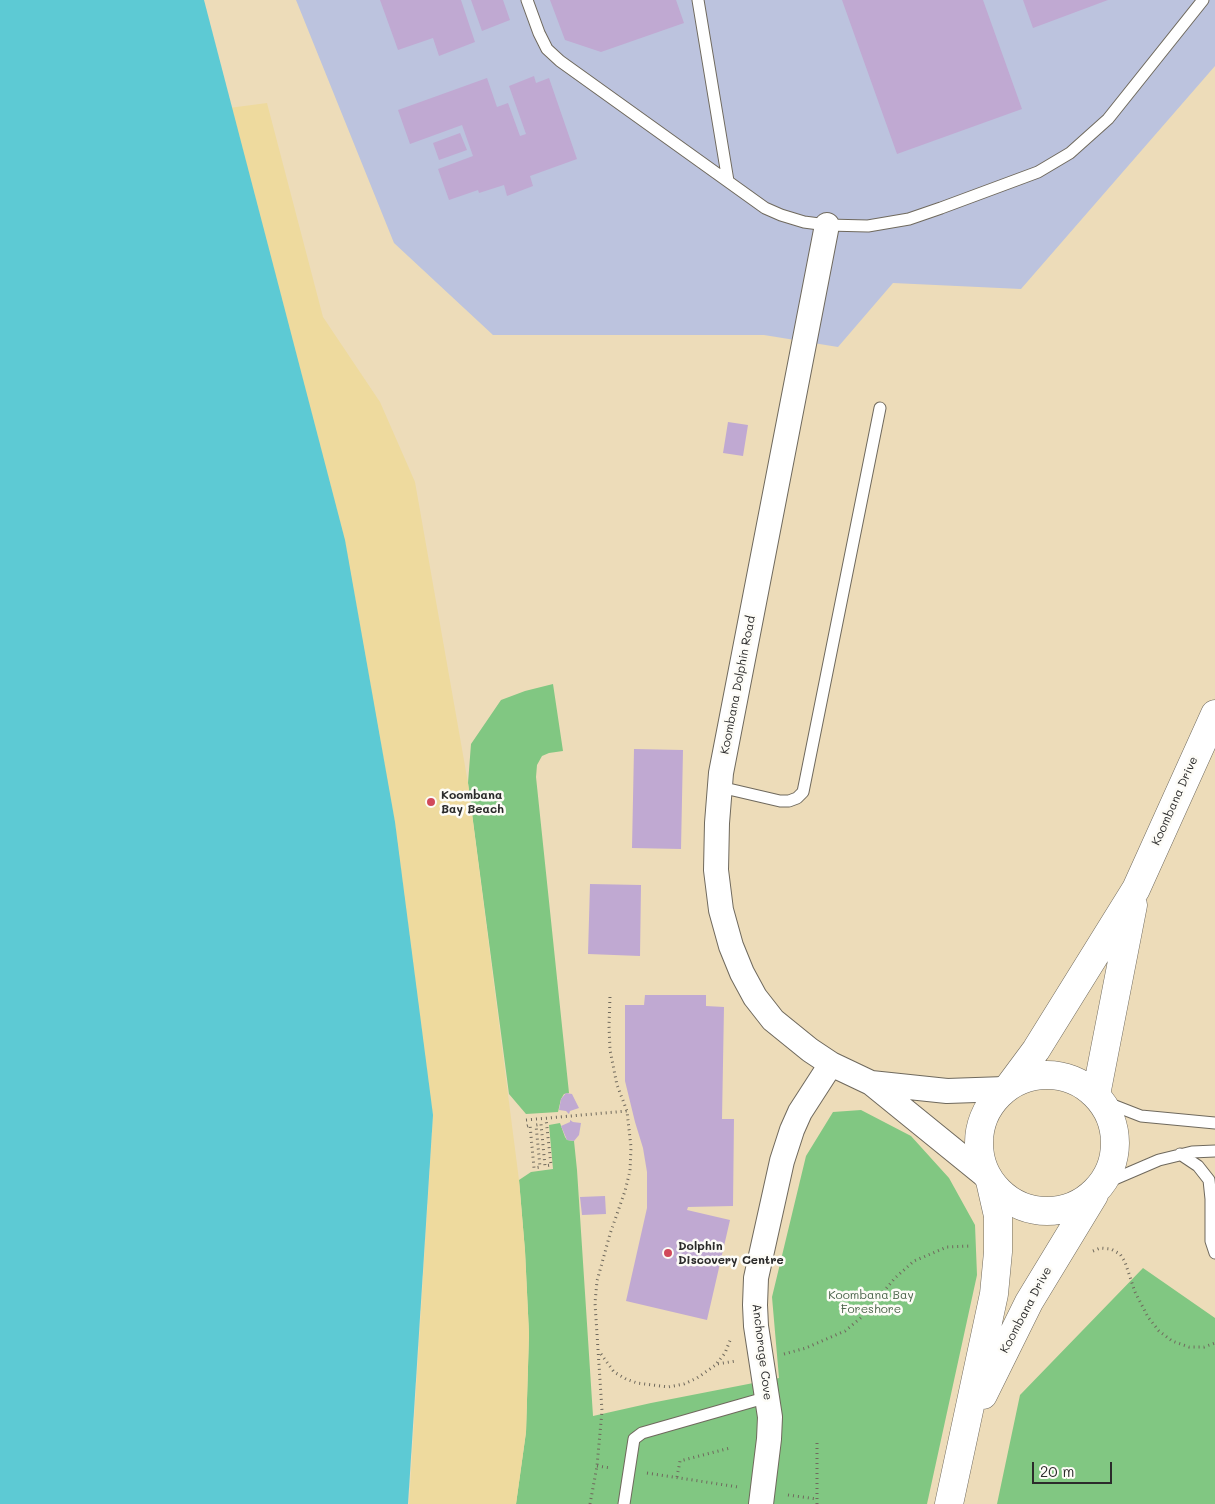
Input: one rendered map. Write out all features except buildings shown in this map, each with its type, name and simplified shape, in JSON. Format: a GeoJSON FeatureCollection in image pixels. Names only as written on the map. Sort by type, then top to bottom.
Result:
{"type":"FeatureCollection","features":[{"type":"Feature","properties":{"kind":"main road","name":"Koombana Drive"},"geometry":{"type":"LineString","coordinates":[[1008,1087],[1036,1050],[1136,889],[1215,714]]}},
{"type":"Feature","properties":{"kind":"main road","name":"Koombana Drive"},"geometry":{"type":"LineString","coordinates":[[1098,1097],[1136,889]]}},
{"type":"Feature","properties":{"kind":"main road"},"geometry":{"type":"LineString","coordinates":[[1046,1074],[1064,1077],[1081,1084],[1098,1097],[1110,1115],[1115,1132],[1115,1150],[1111,1168],[1100,1187],[1082,1203],[1062,1211],[1042,1212],[1022,1207],[1004,1197],[989,1180],[981,1160],[979,1140],[982,1121],[991,1104],[1008,1087],[1027,1078],[1046,1074]]}},
{"type":"Feature","properties":{"kind":"main road","name":"Koombana Drive"},"geometry":{"type":"LineString","coordinates":[[949,1504],[994,1294],[998,1252],[998,1216],[989,1180]]}},
{"type":"Feature","properties":{"kind":"main road","name":"Koombana Drive"},"geometry":{"type":"LineString","coordinates":[[964,1434],[1029,1302],[1100,1187]]}},
{"type":"Feature","properties":{"kind":"street","name":"Koombana Dolphin Road"},"geometry":{"type":"LineString","coordinates":[[827,225],[721,773],[716,870],[721,910],[731,946],[742,972],[756,997],[773,1020],[810,1050],[831,1064],[871,1083],[989,1180]]}},
{"type":"Feature","properties":{"kind":"street","name":"Anchorage Cove"},"geometry":{"type":"LineString","coordinates":[[762,1497],[770,1417],[754,1305],[756,1278],[780,1170],[792,1130],[800,1112],[831,1064]]}},
{"type":"Feature","properties":{"kind":"street","name":"Koombana Dolphin Road"},"geometry":{"type":"LineString","coordinates":[[871,1083],[948,1092],[1008,1087]]}},
{"type":"Feature","properties":{"kind":"lane"},"geometry":{"type":"LineString","coordinates":[[527,0],[547,49],[560,61],[765,208],[804,222],[827,225],[868,226],[909,219],[1038,172],[1070,153],[1108,119],[1203,0]]}},
{"type":"Feature","properties":{"kind":"lane"},"geometry":{"type":"LineString","coordinates":[[698,0],[728,181]]}},
{"type":"Feature","properties":{"kind":"lane"},"geometry":{"type":"LineString","coordinates":[[720,787],[780,801],[789,801],[797,798],[803,792],[880,408]]}},
{"type":"Feature","properties":{"kind":"lane"},"geometry":{"type":"LineString","coordinates":[[1098,1097],[1141,1116],[1215,1124]]}},
{"type":"Feature","properties":{"kind":"lane"},"geometry":{"type":"LineString","coordinates":[[1100,1187],[1159,1160],[1180,1154],[1215,1151]]}},
{"type":"Feature","properties":{"kind":"lane"},"geometry":{"type":"LineString","coordinates":[[1180,1154],[1198,1166],[1209,1180],[1211,1241],[1215,1253]]}},
{"type":"Feature","properties":{"kind":"lane"},"geometry":{"type":"LineString","coordinates":[[624,1504],[634,1439],[642,1433],[768,1397]]}},
{"type":"Feature","properties":{"kind":"path"},"geometry":{"type":"LineString","coordinates":[[590,1504],[597,1466],[602,1411],[595,1303],[597,1280],[625,1191],[630,1171],[632,1147],[627,1111],[617,1085],[610,1050],[608,1026],[610,996]]}},
{"type":"Feature","properties":{"kind":"path"},"geometry":{"type":"LineString","coordinates":[[526,1120],[627,1111]]}},
{"type":"Feature","properties":{"kind":"path"},"geometry":{"type":"LineString","coordinates":[[527,1126],[530,1125],[534,1168],[540,1167],[536,1125],[541,1124],[545,1166],[551,1166],[546,1119]]}},
{"type":"Feature","properties":{"kind":"path"},"geometry":{"type":"LineString","coordinates":[[599,1351],[608,1366],[626,1379],[645,1385],[668,1387],[684,1384],[697,1378],[717,1364],[780,1355],[806,1348],[845,1331],[863,1316],[904,1269],[924,1256],[946,1247],[967,1245],[978,1247]]}},
{"type":"Feature","properties":{"kind":"path"},"geometry":{"type":"LineString","coordinates":[[1086,1253],[1100,1248],[1111,1249],[1120,1254],[1125,1262],[1135,1292],[1148,1317],[1159,1331],[1172,1341],[1189,1347],[1204,1347],[1215,1343]]}},
{"type":"Feature","properties":{"kind":"path"},"geometry":{"type":"LineString","coordinates":[[817,1442],[817,1504]]}},
{"type":"Feature","properties":{"kind":"path"},"geometry":{"type":"LineString","coordinates":[[677,1478],[680,1461],[730,1448]]}},
{"type":"Feature","properties":{"kind":"path"},"geometry":{"type":"LineString","coordinates":[[597,1466],[677,1478],[762,1497],[817,1499]]}},
{"type":"Feature","properties":{"kind":"shaded area"},"geometry":{"type":"Polygon","coordinates":[[[296,0],[1215,0],[1215,66],[1021,289],[893,283],[838,347],[764,335],[493,335],[394,243],[296,0]]]}},
{"type":"Feature","properties":{"kind":"green space"},"geometry":{"type":"Polygon","coordinates":[[[553,684],[563,751],[542,756],[537,765],[536,777],[569,1093],[564,1094],[561,1099],[558,1112],[526,1114],[509,1094],[468,783],[471,744],[501,700],[525,691],[553,684]]]}},
{"type":"Feature","properties":{"kind":"green space","name":"Koombana Bay Foreshore"},"geometry":{"type":"Polygon","coordinates":[[[861,1110],[911,1136],[949,1178],[975,1225],[977,1275],[927,1504],[516,1504],[526,1432],[529,1334],[519,1180],[531,1172],[553,1169],[549,1125],[560,1123],[567,1140],[574,1141],[593,1416],[779,1378],[772,1297],[806,1156],[833,1112],[861,1110]]]}},
{"type":"Feature","properties":{"kind":"green space"},"geometry":{"type":"Polygon","coordinates":[[[1143,1268],[1215,1318],[1215,1504],[997,1504],[1020,1395],[1143,1268]]]}},
{"type":"Feature","properties":{"kind":"sand","name":"Koombana Bay Beach"},"geometry":{"type":"Polygon","coordinates":[[[267,103],[323,317],[380,402],[415,482],[468,783],[519,1180],[529,1334],[526,1432],[516,1504],[409,1504],[433,1115],[229,108],[267,103]]]}},
{"type":"Feature","properties":{"kind":"water"},"geometry":{"type":"Polygon","coordinates":[[[0,0],[204,0],[345,540],[395,822],[433,1115],[408,1504],[0,1504],[0,0]]]}},
{"type":"Feature","properties":{"kind":"place","name":"Koombana Bay Beach"},"geometry":{"type":"Point","coordinates":[431,802]}},
{"type":"Feature","properties":{"kind":"place","name":"Dolphin Discovery Centre"},"geometry":{"type":"Point","coordinates":[668,1253]}}]}
